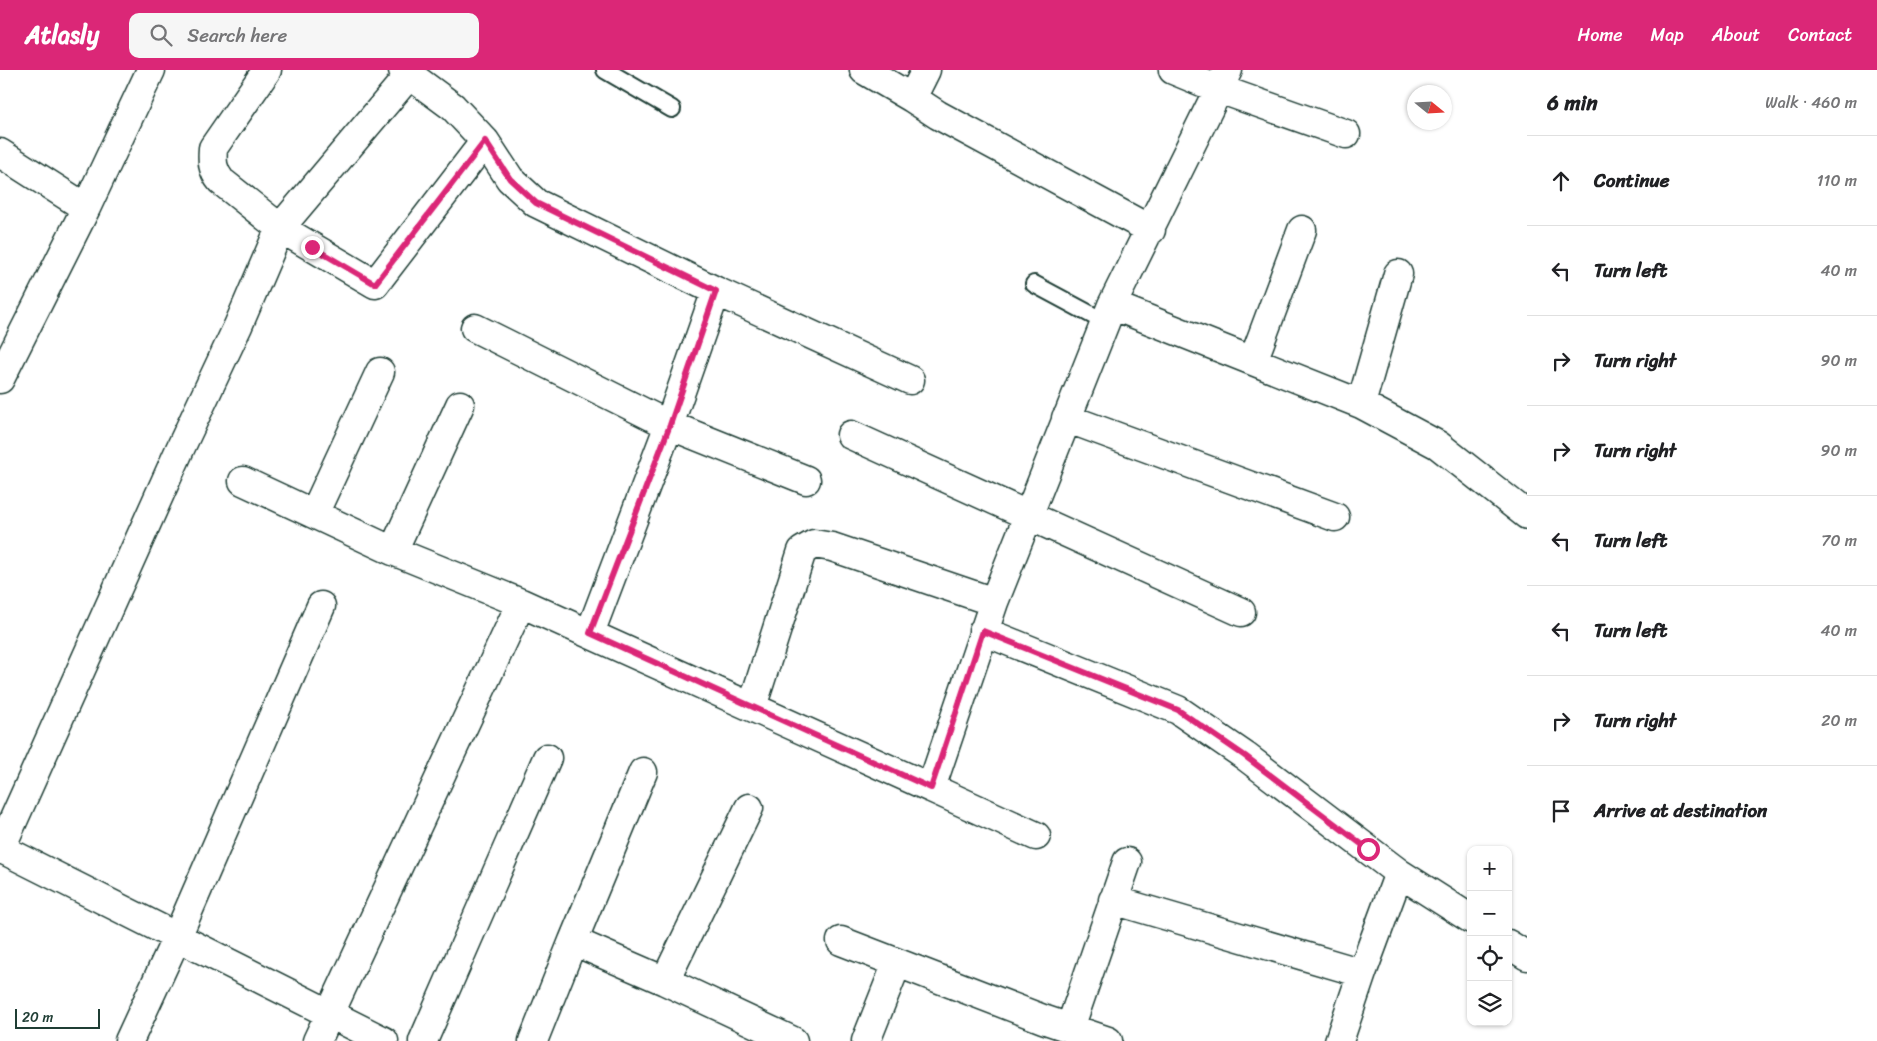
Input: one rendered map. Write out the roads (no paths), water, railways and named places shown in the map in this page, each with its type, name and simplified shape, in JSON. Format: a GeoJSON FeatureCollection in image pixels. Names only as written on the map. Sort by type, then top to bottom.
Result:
{"type":"FeatureCollection","features":[{"type":"Feature","properties":{"kind":"street"},"geometry":{"type":"LineString","coordinates":[[0,379],[86,208],[151,70]]}},
{"type":"Feature","properties":{"kind":"street"},"geometry":{"type":"LineString","coordinates":[[267,70],[213,148],[212,161],[215,173],[221,181],[280,228],[375,284],[485,141]]}},
{"type":"Feature","properties":{"kind":"street"},"geometry":{"type":"LineString","coordinates":[[864,70],[912,98],[938,116],[1150,230]]}},
{"type":"Feature","properties":{"kind":"street"},"geometry":{"type":"LineString","coordinates":[[912,98],[926,70]]}},
{"type":"Feature","properties":{"kind":"street"},"geometry":{"type":"LineString","coordinates":[[1173,70],[1223,80],[1346,134]]}},
{"type":"Feature","properties":{"kind":"street"},"geometry":{"type":"LineString","coordinates":[[384,1041],[0,849],[180,449],[238,326],[280,228],[407,72],[453,106],[485,141],[510,179],[536,203],[716,291],[910,380]]}},
{"type":"Feature","properties":{"kind":"street"},"geometry":{"type":"LineString","coordinates":[[931,788],[983,631],[1109,313],[1223,80]]}},
{"type":"Feature","properties":{"kind":"street"},"geometry":{"type":"LineString","coordinates":[[0,153],[86,208]]}},
{"type":"Feature","properties":{"kind":"street"},"geometry":{"type":"LineString","coordinates":[[1253,361],[1302,230]]}},
{"type":"Feature","properties":{"kind":"street"},"geometry":{"type":"LineString","coordinates":[[1361,404],[1398,274]]}},
{"type":"Feature","properties":{"kind":"street"},"geometry":{"type":"LineString","coordinates":[[590,633],[670,425],[716,291]]}},
{"type":"Feature","properties":{"kind":"street"},"geometry":{"type":"LineString","coordinates":[[1109,313],[1253,361],[1361,404],[1438,444],[1527,515]]}},
{"type":"Feature","properties":{"kind":"street"},"geometry":{"type":"LineString","coordinates":[[475,328],[670,425],[806,480]]}},
{"type":"Feature","properties":{"kind":"street"},"geometry":{"type":"LineString","coordinates":[[314,514],[380,372]]}},
{"type":"Feature","properties":{"kind":"street"},"geometry":{"type":"LineString","coordinates":[[394,551],[460,405]]}},
{"type":"Feature","properties":{"kind":"street"},"geometry":{"type":"LineString","coordinates":[[1066,418],[1335,517]]}},
{"type":"Feature","properties":{"kind":"street"},"geometry":{"type":"LineString","coordinates":[[852,435],[1241,612]]}},
{"type":"Feature","properties":{"kind":"street"},"geometry":{"type":"LineString","coordinates":[[243,481],[394,551],[590,633],[1036,836]]}},
{"type":"Feature","properties":{"kind":"street"},"geometry":{"type":"LineString","coordinates":[[752,707],[802,551],[814,544],[832,547],[994,602]]}},
{"type":"Feature","properties":{"kind":"street"},"geometry":{"type":"LineString","coordinates":[[317,1041],[521,603]]}},
{"type":"Feature","properties":{"kind":"street"},"geometry":{"type":"LineString","coordinates":[[129,1041],[177,937],[321,606]]}},
{"type":"Feature","properties":{"kind":"street"},"geometry":{"type":"LineString","coordinates":[[983,631],[1178,710],[1245,756],[1399,872],[1467,916]]}},
{"type":"Feature","properties":{"kind":"street"},"geometry":{"type":"LineString","coordinates":[[423,1041],[547,758]]}},
{"type":"Feature","properties":{"kind":"street"},"geometry":{"type":"LineString","coordinates":[[533,1041],[643,772]]}},
{"type":"Feature","properties":{"kind":"street"},"geometry":{"type":"LineString","coordinates":[[665,981],[749,808]]}},
{"type":"Feature","properties":{"kind":"street"},"geometry":{"type":"LineString","coordinates":[[1070,1028],[1126,862]]}},
{"type":"Feature","properties":{"kind":"street"},"geometry":{"type":"LineString","coordinates":[[1339,1041],[1399,872]]}},
{"type":"Feature","properties":{"kind":"street"},"geometry":{"type":"LineString","coordinates":[[1114,900],[1362,973]]}},
{"type":"Feature","properties":{"kind":"street"},"geometry":{"type":"LineString","coordinates":[[573,941],[665,981],[793,1041]]}},
{"type":"Feature","properties":{"kind":"street"},"geometry":{"type":"LineString","coordinates":[[841,941],[1043,1020],[1108,1041]]}},
{"type":"Feature","properties":{"kind":"street"},"geometry":{"type":"LineString","coordinates":[[1512,947],[1527,956]]}},
{"type":"Feature","properties":{"kind":"street"},"geometry":{"type":"LineString","coordinates":[[866,1041],[896,963]]}},
{"type":"Feature","properties":{"kind":"lane"},"geometry":{"type":"LineString","coordinates":[[605,70],[672,109]]}},
{"type":"Feature","properties":{"kind":"lane"},"geometry":{"type":"LineString","coordinates":[[1034,284],[1109,313]]}}]}
